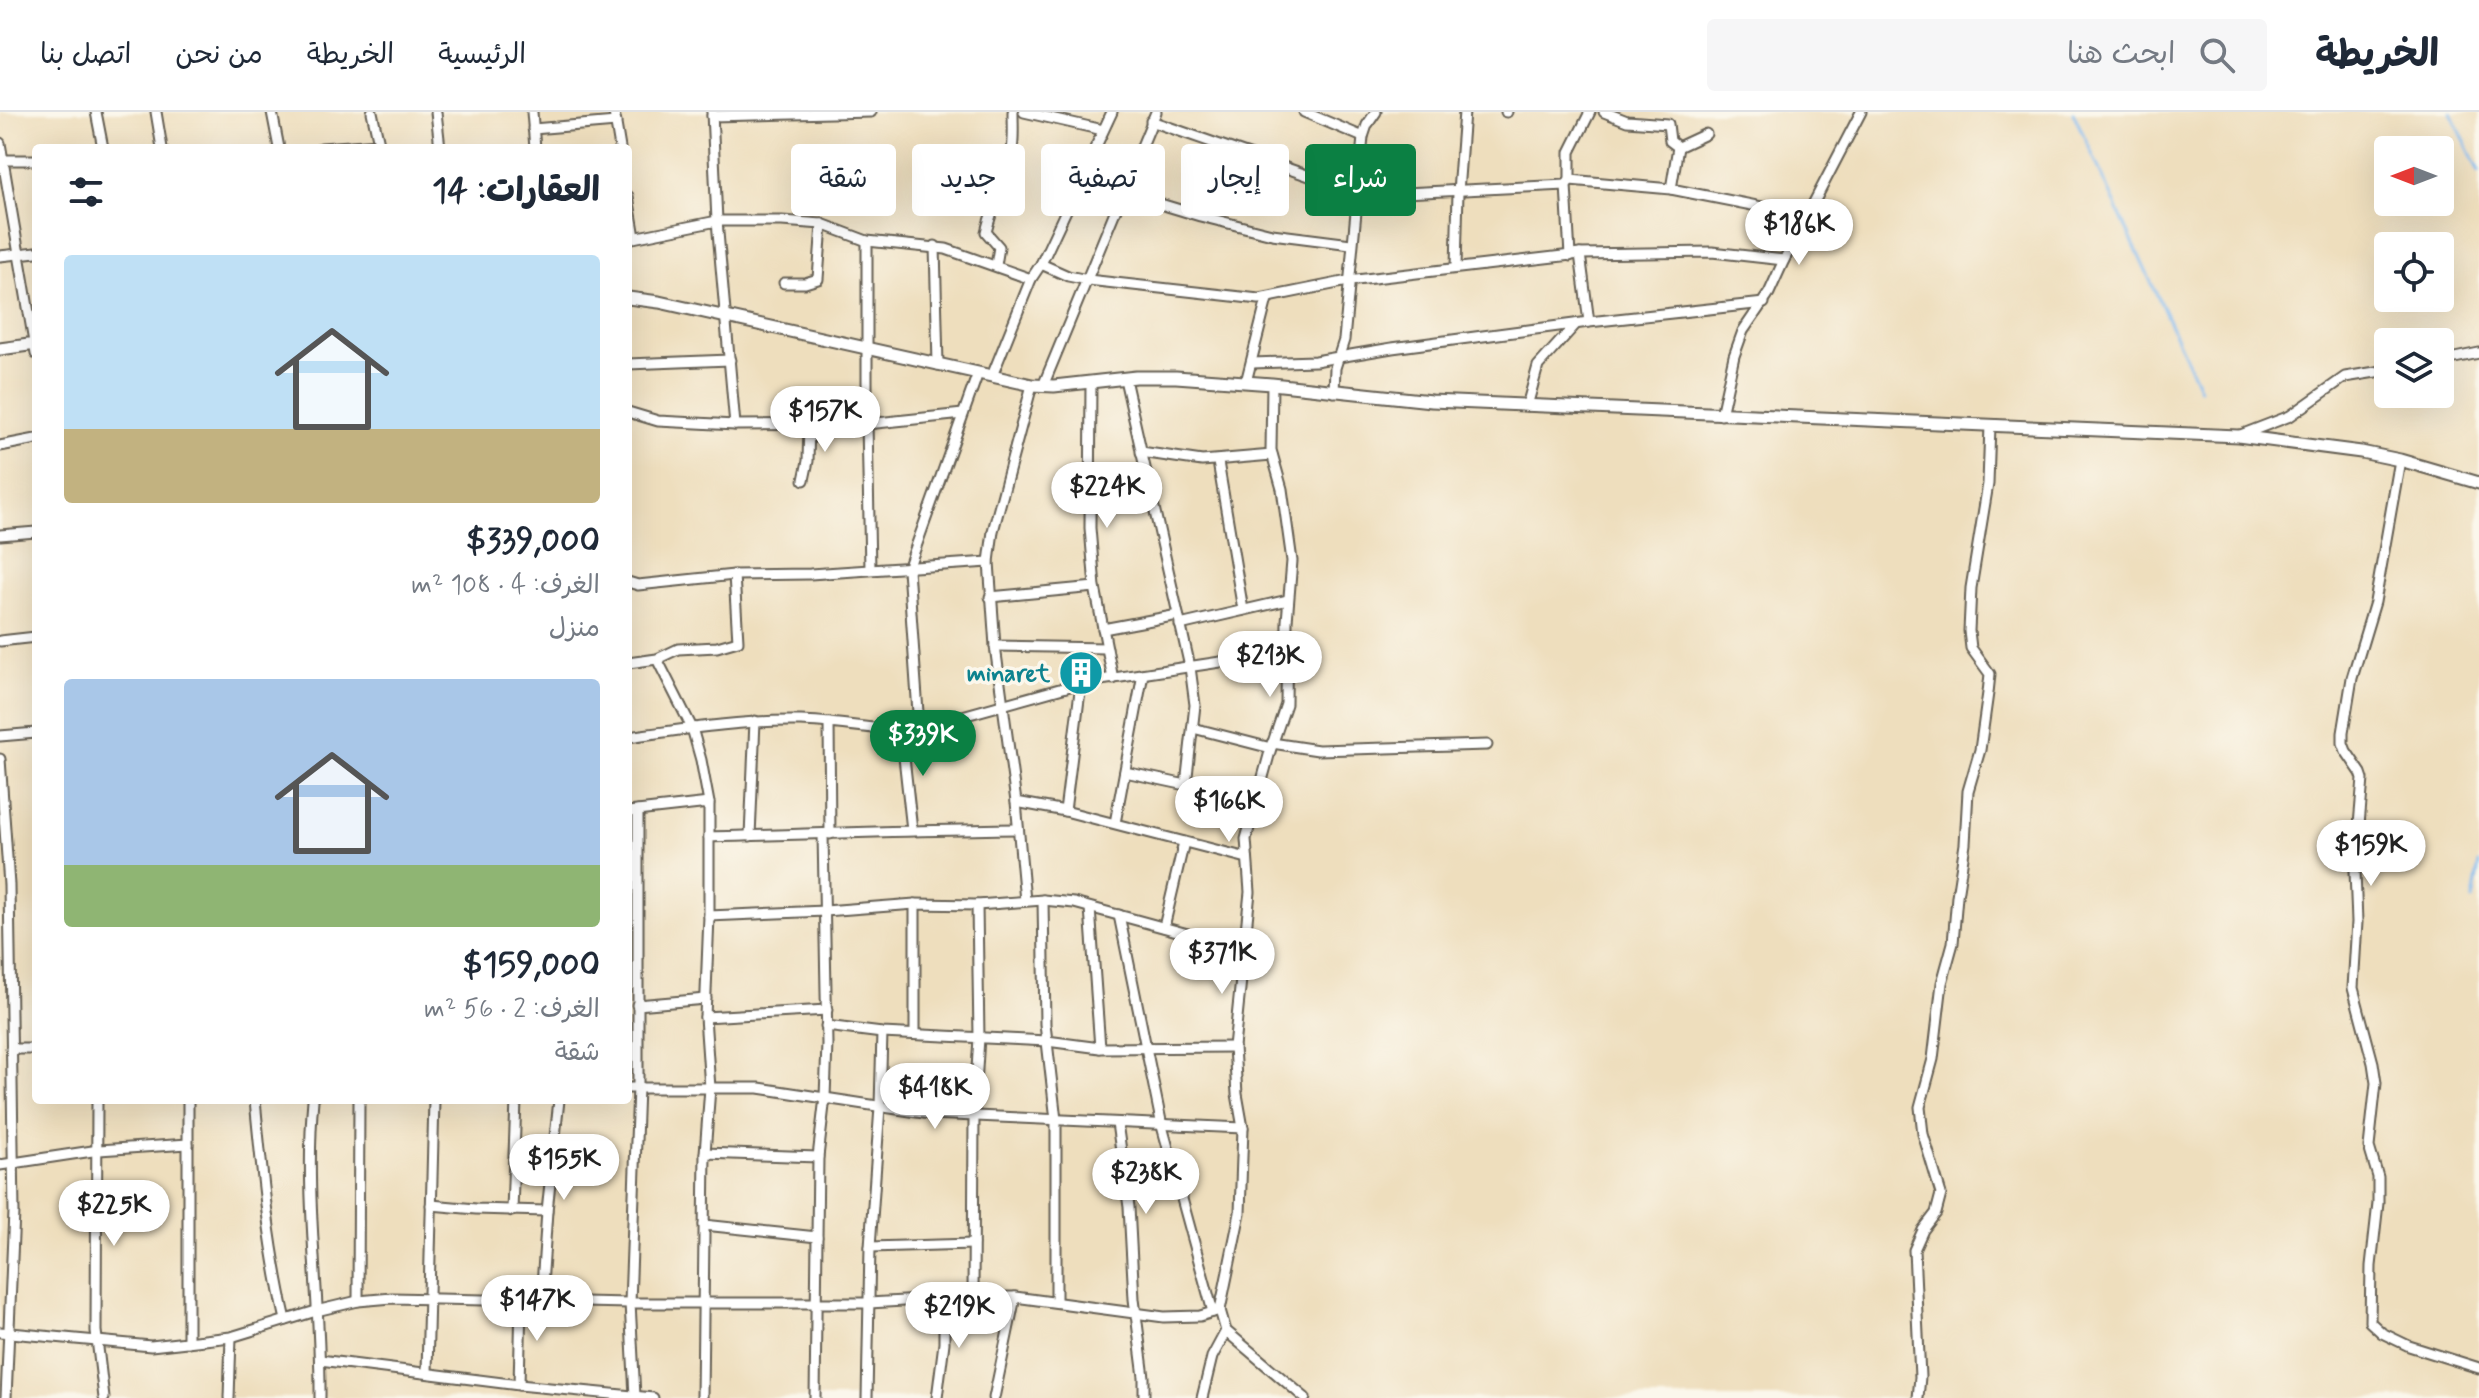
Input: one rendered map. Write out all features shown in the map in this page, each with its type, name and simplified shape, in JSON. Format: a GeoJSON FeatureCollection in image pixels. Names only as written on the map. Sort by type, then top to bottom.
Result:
{"type":"FeatureCollection","features":[{"type":"Feature","properties":{"kind":"street"},"geometry":{"type":"LineString","coordinates":[[96,112],[102,144]]}},
{"type":"Feature","properties":{"kind":"street"},"geometry":{"type":"LineString","coordinates":[[156,112],[161,144]]}},
{"type":"Feature","properties":{"kind":"street"},"geometry":{"type":"LineString","coordinates":[[272,112],[278,144]]}},
{"type":"Feature","properties":{"kind":"street"},"geometry":{"type":"LineString","coordinates":[[372,112],[379,144]]}},
{"type":"Feature","properties":{"kind":"street"},"geometry":{"type":"LineString","coordinates":[[436,112],[440,144]]}},
{"type":"Feature","properties":{"kind":"street"},"geometry":{"type":"LineString","coordinates":[[532,112],[535,144]]}},
{"type":"Feature","properties":{"kind":"street"},"geometry":{"type":"LineString","coordinates":[[735,425],[717,221],[712,114],[871,112]]}},
{"type":"Feature","properties":{"kind":"street"},"geometry":{"type":"LineString","coordinates":[[996,265],[999,247],[986,232],[1011,151],[1013,112]]}},
{"type":"Feature","properties":{"kind":"street"},"geometry":{"type":"LineString","coordinates":[[1024,112],[1103,130]]}},
{"type":"Feature","properties":{"kind":"street"},"geometry":{"type":"LineString","coordinates":[[992,376],[1031,279],[1041,264],[1112,112]]}},
{"type":"Feature","properties":{"kind":"street"},"geometry":{"type":"LineString","coordinates":[[1304,112],[1323,115],[1363,137]]}},
{"type":"Feature","properties":{"kind":"street"},"geometry":{"type":"LineString","coordinates":[[1362,144],[1367,125],[1376,112]]}},
{"type":"Feature","properties":{"kind":"street"},"geometry":{"type":"LineString","coordinates":[[1453,112],[1464,114],[1456,267]]}},
{"type":"Feature","properties":{"kind":"street"},"geometry":{"type":"LineString","coordinates":[[1589,322],[1575,255],[1568,183],[1570,152],[1590,112]]}},
{"type":"Feature","properties":{"kind":"street"},"geometry":{"type":"LineString","coordinates":[[1604,112],[1627,121],[1668,124],[1670,141],[1678,147]]}},
{"type":"Feature","properties":{"kind":"street"},"geometry":{"type":"LineString","coordinates":[[1721,415],[1743,331],[1764,303],[1861,112]]}},
{"type":"Feature","properties":{"kind":"street"},"geometry":{"type":"LineString","coordinates":[[533,129],[615,117],[619,144]]}},
{"type":"Feature","properties":{"kind":"street"},"geometry":{"type":"LineString","coordinates":[[1143,144],[1154,117],[1305,174]]}},
{"type":"Feature","properties":{"kind":"street"},"geometry":{"type":"LineString","coordinates":[[1678,147],[1706,134]]}},
{"type":"Feature","properties":{"kind":"street"},"geometry":{"type":"LineString","coordinates":[[0,143],[32,331]]}},
{"type":"Feature","properties":{"kind":"street"},"geometry":{"type":"LineString","coordinates":[[1671,189],[1678,147]]}},
{"type":"Feature","properties":{"kind":"street"},"geometry":{"type":"LineString","coordinates":[[2,160],[32,160]]}},
{"type":"Feature","properties":{"kind":"street"},"geometry":{"type":"LineString","coordinates":[[1416,194],[1568,183],[1671,189],[1807,216]]}},
{"type":"Feature","properties":{"kind":"street"},"geometry":{"type":"LineString","coordinates":[[1165,205],[1272,234],[1351,244]]}},
{"type":"Feature","properties":{"kind":"street"},"geometry":{"type":"LineString","coordinates":[[1025,901],[990,597],[989,562],[993,531],[1038,386],[1114,216]]}},
{"type":"Feature","properties":{"kind":"street"},"geometry":{"type":"LineString","coordinates":[[1334,392],[1334,377],[1344,340],[1354,216]]}},
{"type":"Feature","properties":{"kind":"street"},"geometry":{"type":"LineString","coordinates":[[632,238],[717,221],[822,224],[867,241],[935,246],[1031,279]]}},
{"type":"Feature","properties":{"kind":"street"},"geometry":{"type":"LineString","coordinates":[[784,283],[805,283],[818,279],[822,224]]}},
{"type":"Feature","properties":{"kind":"street"},"geometry":{"type":"LineString","coordinates":[[867,241],[870,569]]}},
{"type":"Feature","properties":{"kind":"street"},"geometry":{"type":"LineString","coordinates":[[935,246],[938,365]]}},
{"type":"Feature","properties":{"kind":"street"},"geometry":{"type":"LineString","coordinates":[[0,256],[32,252]]}},
{"type":"Feature","properties":{"kind":"street"},"geometry":{"type":"LineString","coordinates":[[1041,264],[1068,276],[1088,280],[1267,299],[1348,281],[1575,255],[1712,252],[1784,260]]}},
{"type":"Feature","properties":{"kind":"street"},"geometry":{"type":"LineString","coordinates":[[632,299],[1038,386],[1176,377],[1431,401],[2238,436],[2331,447],[2400,460],[2479,483]]}},
{"type":"Feature","properties":{"kind":"street"},"geometry":{"type":"LineString","coordinates":[[1246,382],[1267,299]]}},
{"type":"Feature","properties":{"kind":"street"},"geometry":{"type":"LineString","coordinates":[[1252,363],[1315,361],[1589,322],[1764,303]]}},
{"type":"Feature","properties":{"kind":"street"},"geometry":{"type":"LineString","coordinates":[[1527,406],[1538,366],[1576,324]]}},
{"type":"Feature","properties":{"kind":"street"},"geometry":{"type":"LineString","coordinates":[[0,349],[32,348]]}},
{"type":"Feature","properties":{"kind":"street"},"geometry":{"type":"LineString","coordinates":[[2454,358],[2479,353]]}},
{"type":"Feature","properties":{"kind":"street"},"geometry":{"type":"LineString","coordinates":[[632,364],[730,360]]}},
{"type":"Feature","properties":{"kind":"street"},"geometry":{"type":"LineString","coordinates":[[2238,436],[2290,416],[2345,377],[2374,372]]}},
{"type":"Feature","properties":{"kind":"street"},"geometry":{"type":"LineString","coordinates":[[919,727],[908,569],[978,373]]}},
{"type":"Feature","properties":{"kind":"street"},"geometry":{"type":"LineString","coordinates":[[1125,379],[1190,667],[1195,705],[1186,785]]}},
{"type":"Feature","properties":{"kind":"street"},"geometry":{"type":"LineString","coordinates":[[1091,382],[1089,503],[1095,587],[1113,679]]}},
{"type":"Feature","properties":{"kind":"street"},"geometry":{"type":"LineString","coordinates":[[1216,1311],[1239,1223],[1243,1128],[1234,1047],[1251,880],[1246,839],[1286,704],[1292,561],[1280,481],[1272,455],[1272,384]]}},
{"type":"Feature","properties":{"kind":"street"},"geometry":{"type":"LineString","coordinates":[[632,413],[658,421],[735,425],[867,424],[963,414]]}},
{"type":"Feature","properties":{"kind":"street"},"geometry":{"type":"LineString","coordinates":[[804,480],[809,424]]}},
{"type":"Feature","properties":{"kind":"street"},"geometry":{"type":"LineString","coordinates":[[1918,1398],[1920,1377],[1914,1250],[1923,1230],[1936,1213],[1941,1194],[1923,1134],[1920,1107],[1933,1059],[1942,983],[1953,943],[1968,791],[1980,750],[1990,674],[1971,648],[1969,631],[1973,572],[1988,484],[1990,425]]}},
{"type":"Feature","properties":{"kind":"street"},"geometry":{"type":"LineString","coordinates":[[0,446],[32,440]]}},
{"type":"Feature","properties":{"kind":"street"},"geometry":{"type":"LineString","coordinates":[[1141,452],[1191,461],[1218,462],[1272,455]]}},
{"type":"Feature","properties":{"kind":"street"},"geometry":{"type":"LineString","coordinates":[[2400,460],[2375,602],[2352,678],[2343,733],[2346,751],[2363,779],[2355,871],[2357,922],[2352,977],[2376,1083],[2369,1147],[2378,1177],[2370,1322],[2382,1333],[2409,1346],[2479,1368]]}},
{"type":"Feature","properties":{"kind":"street"},"geometry":{"type":"LineString","coordinates":[[1218,462],[1243,610]]}},
{"type":"Feature","properties":{"kind":"street"},"geometry":{"type":"LineString","coordinates":[[0,535],[32,532]]}},
{"type":"Feature","properties":{"kind":"street"},"geometry":{"type":"LineString","coordinates":[[632,583],[989,562]]}},
{"type":"Feature","properties":{"kind":"street"},"geometry":{"type":"LineString","coordinates":[[632,662],[657,659],[678,649],[717,647],[738,641],[734,575]]}},
{"type":"Feature","properties":{"kind":"street"},"geometry":{"type":"LineString","coordinates":[[990,597],[1095,587]]}},
{"type":"Feature","properties":{"kind":"street"},"geometry":{"type":"LineString","coordinates":[[1103,629],[1243,610],[1288,600]]}},
{"type":"Feature","properties":{"kind":"street"},"geometry":{"type":"LineString","coordinates":[[0,641],[32,637]]}},
{"type":"Feature","properties":{"kind":"street"},"geometry":{"type":"LineString","coordinates":[[995,646],[1107,648]]}},
{"type":"Feature","properties":{"kind":"street"},"geometry":{"type":"LineString","coordinates":[[632,736],[755,721],[829,723],[885,731],[901,730],[1081,683],[1287,652]]}},
{"type":"Feature","properties":{"kind":"street"},"geometry":{"type":"LineString","coordinates":[[657,659],[692,728],[709,803],[705,1017],[710,1088],[705,1153],[702,1398]]}},
{"type":"Feature","properties":{"kind":"street"},"geometry":{"type":"LineString","coordinates":[[1115,823],[1143,674]]}},
{"type":"Feature","properties":{"kind":"street"},"geometry":{"type":"LineString","coordinates":[[1065,811],[1081,683]]}},
{"type":"Feature","properties":{"kind":"street"},"geometry":{"type":"LineString","coordinates":[[750,836],[755,721]]}},
{"type":"Feature","properties":{"kind":"street"},"geometry":{"type":"LineString","coordinates":[[815,1398],[818,1157],[825,1097],[827,1010],[825,911],[829,723]]}},
{"type":"Feature","properties":{"kind":"street"},"geometry":{"type":"LineString","coordinates":[[1193,728],[1272,746],[1318,750],[1487,745]]}},
{"type":"Feature","properties":{"kind":"street"},"geometry":{"type":"LineString","coordinates":[[901,730],[912,830]]}},
{"type":"Feature","properties":{"kind":"street"},"geometry":{"type":"LineString","coordinates":[[0,736],[32,733]]}},
{"type":"Feature","properties":{"kind":"street"},"geometry":{"type":"LineString","coordinates":[[0,759],[5,1018],[11,1049],[14,1249],[4,1332],[6,1398]]}},
{"type":"Feature","properties":{"kind":"street"},"geometry":{"type":"LineString","coordinates":[[1125,772],[1255,804]]}},
{"type":"Feature","properties":{"kind":"street"},"geometry":{"type":"LineString","coordinates":[[1016,802],[1115,823],[1247,858]]}},
{"type":"Feature","properties":{"kind":"street"},"geometry":{"type":"LineString","coordinates":[[635,1396],[630,1303],[637,1005],[633,980],[633,811],[709,803]]}},
{"type":"Feature","properties":{"kind":"street"},"geometry":{"type":"LineString","coordinates":[[709,837],[1018,829]]}},
{"type":"Feature","properties":{"kind":"street"},"geometry":{"type":"LineString","coordinates":[[1164,927],[1184,842]]}},
{"type":"Feature","properties":{"kind":"street"},"geometry":{"type":"LineString","coordinates":[[709,916],[1043,900],[1074,903],[1243,949]]}},
{"type":"Feature","properties":{"kind":"street"},"geometry":{"type":"LineString","coordinates":[[1043,900],[1047,1041],[1056,1120],[1056,1301]]}},
{"type":"Feature","properties":{"kind":"street"},"geometry":{"type":"LineString","coordinates":[[915,904],[915,1033]]}},
{"type":"Feature","properties":{"kind":"street"},"geometry":{"type":"LineString","coordinates":[[973,1297],[974,1115],[979,1038],[977,905]]}},
{"type":"Feature","properties":{"kind":"street"},"geometry":{"type":"LineString","coordinates":[[1090,908],[1100,1048]]}},
{"type":"Feature","properties":{"kind":"street"},"geometry":{"type":"LineString","coordinates":[[1119,915],[1162,1126],[1216,1311],[1226,1331],[1305,1398]]}},
{"type":"Feature","properties":{"kind":"street"},"geometry":{"type":"LineString","coordinates":[[637,1005],[706,999]]}},
{"type":"Feature","properties":{"kind":"street"},"geometry":{"type":"LineString","coordinates":[[705,1017],[827,1010]]}},
{"type":"Feature","properties":{"kind":"street"},"geometry":{"type":"LineString","coordinates":[[826,1026],[882,1033],[1047,1041],[1100,1048],[1234,1047]]}},
{"type":"Feature","properties":{"kind":"street"},"geometry":{"type":"LineString","coordinates":[[867,1398],[870,1247],[882,1033]]}},
{"type":"Feature","properties":{"kind":"street"},"geometry":{"type":"LineString","coordinates":[[11,1049],[32,1049]]}},
{"type":"Feature","properties":{"kind":"street"},"geometry":{"type":"LineString","coordinates":[[633,1088],[759,1088],[930,1114],[1243,1128]]}},
{"type":"Feature","properties":{"kind":"street"},"geometry":{"type":"LineString","coordinates":[[97,1104],[97,1339],[104,1398]]}},
{"type":"Feature","properties":{"kind":"street"},"geometry":{"type":"LineString","coordinates":[[188,1104],[188,1342]]}},
{"type":"Feature","properties":{"kind":"street"},"geometry":{"type":"LineString","coordinates":[[255,1104],[265,1209],[286,1320]]}},
{"type":"Feature","properties":{"kind":"street"},"geometry":{"type":"LineString","coordinates":[[313,1104],[310,1153],[320,1398]]}},
{"type":"Feature","properties":{"kind":"street"},"geometry":{"type":"LineString","coordinates":[[358,1301],[359,1104]]}},
{"type":"Feature","properties":{"kind":"street"},"geometry":{"type":"LineString","coordinates":[[427,1372],[434,1104]]}},
{"type":"Feature","properties":{"kind":"street"},"geometry":{"type":"LineString","coordinates":[[512,1211],[516,1104]]}},
{"type":"Feature","properties":{"kind":"street"},"geometry":{"type":"LineString","coordinates":[[541,1301],[559,1104]]}},
{"type":"Feature","properties":{"kind":"street"},"geometry":{"type":"LineString","coordinates":[[1117,1123],[1131,1225],[1135,1314],[1144,1398]]}},
{"type":"Feature","properties":{"kind":"street"},"geometry":{"type":"LineString","coordinates":[[0,1165],[99,1150],[188,1144]]}},
{"type":"Feature","properties":{"kind":"street"},"geometry":{"type":"LineString","coordinates":[[705,1153],[818,1157]]}},
{"type":"Feature","properties":{"kind":"street"},"geometry":{"type":"LineString","coordinates":[[431,1205],[547,1211]]}},
{"type":"Feature","properties":{"kind":"street"},"geometry":{"type":"LineString","coordinates":[[704,1225],[817,1237]]}},
{"type":"Feature","properties":{"kind":"street"},"geometry":{"type":"LineString","coordinates":[[870,1247],[973,1244]]}},
{"type":"Feature","properties":{"kind":"street"},"geometry":{"type":"LineString","coordinates":[[4,1332],[151,1346],[231,1337],[316,1311],[358,1301],[392,1298],[630,1303],[869,1303],[1015,1297],[1135,1314],[1186,1317],[1216,1311]]}},
{"type":"Feature","properties":{"kind":"street"},"geometry":{"type":"LineString","coordinates":[[994,1398],[1015,1297]]}},
{"type":"Feature","properties":{"kind":"street"},"geometry":{"type":"LineString","coordinates":[[937,1398],[944,1343],[944,1300]]}},
{"type":"Feature","properties":{"kind":"street"},"geometry":{"type":"LineString","coordinates":[[519,1385],[521,1301]]}},
{"type":"Feature","properties":{"kind":"street"},"geometry":{"type":"LineString","coordinates":[[1202,1398],[1212,1357],[1226,1331]]}},
{"type":"Feature","properties":{"kind":"street"},"geometry":{"type":"LineString","coordinates":[[229,1398],[231,1337]]}},
{"type":"Feature","properties":{"kind":"street"},"geometry":{"type":"LineString","coordinates":[[320,1360],[653,1398]]}},
{"type":"Feature","properties":{"kind":"waterway"},"geometry":{"type":"LineString","coordinates":[[2073,112],[2200,389]]}},
{"type":"Feature","properties":{"kind":"waterway"},"geometry":{"type":"LineString","coordinates":[[2451,112],[2479,172]]}},
{"type":"Feature","properties":{"kind":"waterway"},"geometry":{"type":"LineString","coordinates":[[2473,900],[2479,863]]}},
{"type":"Feature","properties":{"kind":"place","name":"minaret"},"geometry":{"type":"Point","coordinates":[1081,673]}}]}
